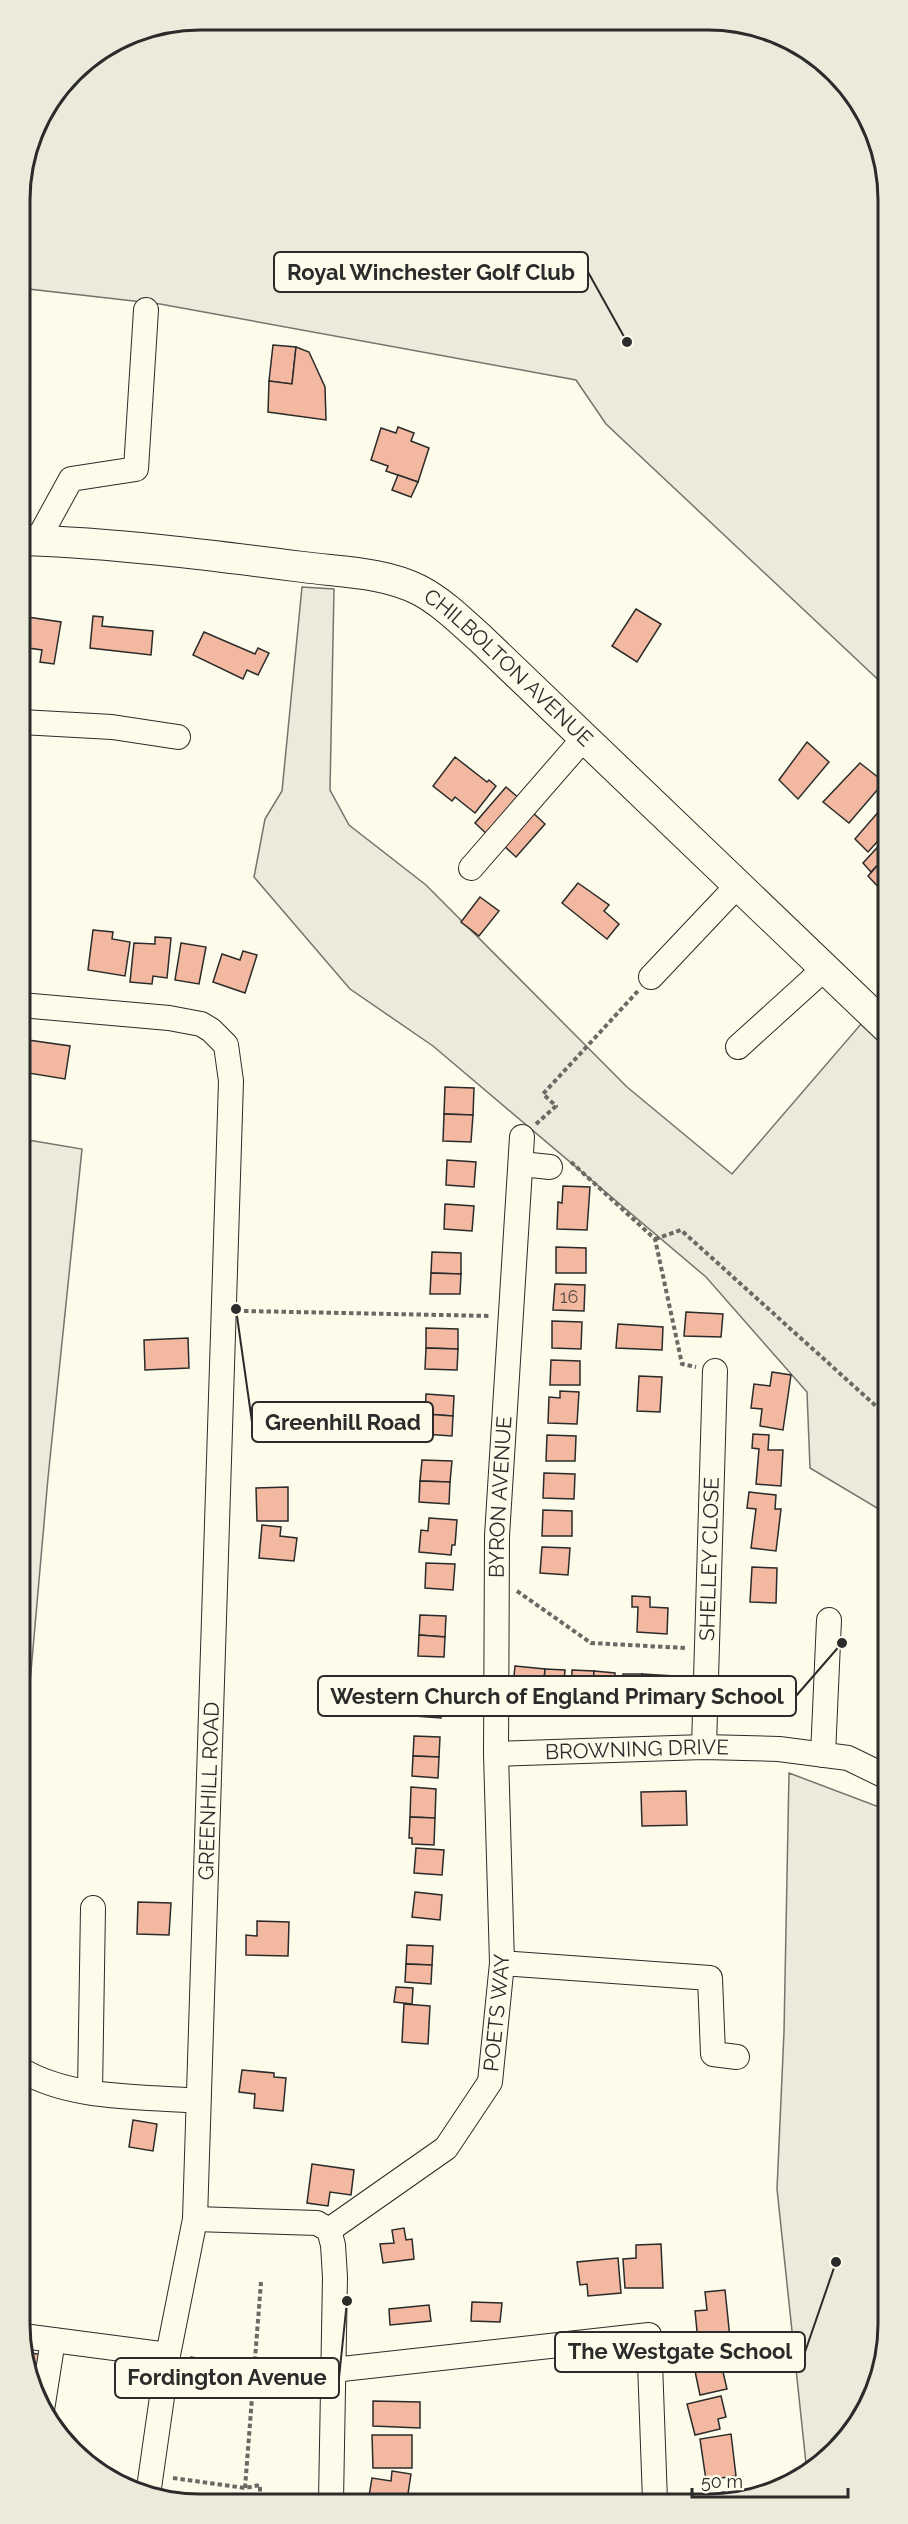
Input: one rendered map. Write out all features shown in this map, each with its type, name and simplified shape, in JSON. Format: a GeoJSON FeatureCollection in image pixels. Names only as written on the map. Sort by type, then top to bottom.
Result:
{"type":"FeatureCollection","features":[{"type":"Feature","properties":{"kind":"main road","name":"CHILBOLTON AVENUE"},"geometry":{"type":"LineString","coordinates":[[30,540],[209,555],[394,581],[418,590],[454,615],[585,737],[878,1020]]}},
{"type":"Feature","properties":{"kind":"street"},"geometry":{"type":"LineString","coordinates":[[30,537],[71,478],[136,469],[146,310]]}},
{"type":"Feature","properties":{"kind":"street"},"geometry":{"type":"LineString","coordinates":[[30,722],[112,726],[178,737]]}},
{"type":"Feature","properties":{"kind":"street"},"geometry":{"type":"LineString","coordinates":[[471,868],[585,737]]}},
{"type":"Feature","properties":{"kind":"street"},"geometry":{"type":"LineString","coordinates":[[651,977],[738,885]]}},
{"type":"Feature","properties":{"kind":"street"},"geometry":{"type":"LineString","coordinates":[[738,1047],[824,969]]}},
{"type":"Feature","properties":{"kind":"street","name":"GREENHILL ROAD"},"geometry":{"type":"LineString","coordinates":[[30,1006],[187,1020],[211,1030],[226,1046],[231,1081],[195,2219],[168,2355],[149,2485]]}},
{"type":"Feature","properties":{"kind":"street","name":"BYRON AVENUE"},"geometry":{"type":"LineString","coordinates":[[498,1829],[497,1576],[522,1137]]}},
{"type":"Feature","properties":{"kind":"street"},"geometry":{"type":"LineString","coordinates":[[521,1164],[550,1167]]}},
{"type":"Feature","properties":{"kind":"street","name":"SHELLEY CLOSE"},"geometry":{"type":"LineString","coordinates":[[704,1748],[715,1371]]}},
{"type":"Feature","properties":{"kind":"street"},"geometry":{"type":"LineString","coordinates":[[823,1755],[829,1620]]}},
{"type":"Feature","properties":{"kind":"street","name":"BROWNING DRIVE"},"geometry":{"type":"LineString","coordinates":[[496,1754],[704,1748],[779,1749],[848,1758],[878,1773]]}},
{"type":"Feature","properties":{"kind":"street","name":"POETS WAY"},"geometry":{"type":"LineString","coordinates":[[329,2230],[446,2148],[490,2082],[502,1963],[498,1829]]}},
{"type":"Feature","properties":{"kind":"street"},"geometry":{"type":"LineString","coordinates":[[90,2092],[93,1908]]}},
{"type":"Feature","properties":{"kind":"street"},"geometry":{"type":"LineString","coordinates":[[502,1963],[710,1978],[713,2054],[736,2057]]}},
{"type":"Feature","properties":{"kind":"street"},"geometry":{"type":"LineString","coordinates":[[30,2074],[56,2085],[90,2092],[198,2101]]}},
{"type":"Feature","properties":{"kind":"street"},"geometry":{"type":"LineString","coordinates":[[195,2219],[317,2223],[329,2230],[333,2245],[334,2277],[331,2494]]}},
{"type":"Feature","properties":{"kind":"street"},"geometry":{"type":"LineString","coordinates":[[333,2370],[649,2335],[655,2494]]}},
{"type":"Feature","properties":{"kind":"street"},"geometry":{"type":"LineString","coordinates":[[30,2337],[168,2355]]}},
{"type":"Feature","properties":{"kind":"street"},"geometry":{"type":"LineString","coordinates":[[45,2394],[54,2340]]}},
{"type":"Feature","properties":{"kind":"path"},"geometry":{"type":"LineString","coordinates":[[522,1137],[556,1106],[543,1094],[651,977]]}},
{"type":"Feature","properties":{"kind":"path"},"geometry":{"type":"LineString","coordinates":[[550,1167],[568,1159],[655,1239],[682,1364],[715,1371]]}},
{"type":"Feature","properties":{"kind":"path"},"geometry":{"type":"LineString","coordinates":[[655,1239],[681,1230],[878,1408]]}},
{"type":"Feature","properties":{"kind":"path"},"geometry":{"type":"LineString","coordinates":[[222,1311],[511,1316]]}},
{"type":"Feature","properties":{"kind":"path"},"geometry":{"type":"LineString","coordinates":[[497,1576],[591,1642],[707,1650]]}},
{"type":"Feature","properties":{"kind":"path"},"geometry":{"type":"LineString","coordinates":[[245,2488],[261,2282]]}},
{"type":"Feature","properties":{"kind":"path"},"geometry":{"type":"LineString","coordinates":[[168,2355],[254,2368]]}},
{"type":"Feature","properties":{"kind":"path"},"geometry":{"type":"LineString","coordinates":[[149,2485],[245,2488],[260,2485],[260,2494]]}},
{"type":"Feature","properties":{"kind":"shaded area"},"geometry":{"type":"Polygon","coordinates":[[[189,30],[719,30],[752,36],[793,53],[812,65],[836,88],[849,105],[869,145],[878,189],[878,679],[606,424],[576,380],[160,304],[30,289],[31,177],[47,125],[65,96],[88,72],[115,53],[145,39],[189,30]]]}},
{"type":"Feature","properties":{"kind":"shaded area"},"geometry":{"type":"Polygon","coordinates":[[[302,587],[334,589],[330,790],[349,825],[426,885],[627,1087],[732,1174],[861,1024],[878,1040],[878,1509],[810,1468],[807,1392],[706,1277],[433,1046],[350,989],[254,877],[265,819],[282,791],[302,587]]]}},
{"type":"Feature","properties":{"kind":"shaded area"},"geometry":{"type":"Polygon","coordinates":[[[30,1140],[82,1149],[48,1478],[30,1683],[30,1140]]]}},
{"type":"Feature","properties":{"kind":"shaded area"},"geometry":{"type":"Polygon","coordinates":[[[789,1773],[878,1807],[877,2347],[865,2389],[849,2419],[836,2436],[806,2463],[777,2189],[784,2032],[789,1773]]]}},
{"type":"Feature","properties":{"kind":"building"},"geometry":{"type":"Polygon","coordinates":[[[273,345],[296,347],[292,384],[269,381],[273,345]]]}},
{"type":"Feature","properties":{"kind":"building"},"geometry":{"type":"Polygon","coordinates":[[[296,347],[309,352],[325,387],[326,420],[268,412],[269,381],[292,384],[296,347]]]}},
{"type":"Feature","properties":{"kind":"building"},"geometry":{"type":"Polygon","coordinates":[[[398,427],[414,433],[411,441],[429,448],[418,482],[386,471],[388,466],[371,460],[381,428],[396,433],[398,427]]]}},
{"type":"Feature","properties":{"kind":"building"},"geometry":{"type":"Polygon","coordinates":[[[398,475],[418,482],[411,497],[392,490],[398,475]]]}},
{"type":"Feature","properties":{"kind":"building"},"geometry":{"type":"Polygon","coordinates":[[[636,609],[661,624],[637,662],[612,646],[636,609]]]}},
{"type":"Feature","properties":{"kind":"building"},"geometry":{"type":"Polygon","coordinates":[[[93,616],[103,617],[102,626],[153,631],[151,655],[90,648],[93,616]]]}},
{"type":"Feature","properties":{"kind":"building"},"geometry":{"type":"Polygon","coordinates":[[[30,617],[61,622],[54,664],[40,662],[42,650],[30,648],[30,617]]]}},
{"type":"Feature","properties":{"kind":"building"},"geometry":{"type":"Polygon","coordinates":[[[204,632],[255,654],[258,648],[269,653],[258,675],[247,670],[243,679],[193,655],[204,632]]]}},
{"type":"Feature","properties":{"kind":"building"},"geometry":{"type":"Polygon","coordinates":[[[807,742],[829,762],[798,799],[779,780],[807,742]]]}},
{"type":"Feature","properties":{"kind":"building"},"geometry":{"type":"Polygon","coordinates":[[[455,757],[487,782],[489,780],[496,786],[475,813],[455,797],[452,801],[433,786],[455,757]]]}},
{"type":"Feature","properties":{"kind":"building"},"geometry":{"type":"Polygon","coordinates":[[[860,763],[878,777],[878,789],[849,823],[823,802],[860,763]]]}},
{"type":"Feature","properties":{"kind":"building"},"geometry":{"type":"Polygon","coordinates":[[[506,787],[520,799],[489,836],[475,823],[506,787]]]}},
{"type":"Feature","properties":{"kind":"building"},"geometry":{"type":"Polygon","coordinates":[[[531,811],[545,824],[516,857],[502,844],[531,811]]]}},
{"type":"Feature","properties":{"kind":"building"},"geometry":{"type":"Polygon","coordinates":[[[878,812],[878,841],[868,852],[855,839],[878,812]]]}},
{"type":"Feature","properties":{"kind":"building"},"geometry":{"type":"Polygon","coordinates":[[[878,847],[878,865],[871,872],[863,863],[878,847]]]}},
{"type":"Feature","properties":{"kind":"building"},"geometry":{"type":"Polygon","coordinates":[[[878,865],[878,887],[868,876],[878,865]]]}},
{"type":"Feature","properties":{"kind":"building"},"geometry":{"type":"Polygon","coordinates":[[[578,883],[609,905],[604,911],[619,924],[607,939],[562,903],[578,883]]]}},
{"type":"Feature","properties":{"kind":"building"},"geometry":{"type":"Polygon","coordinates":[[[480,897],[499,911],[479,936],[461,922],[480,897]]]}},
{"type":"Feature","properties":{"kind":"building"},"geometry":{"type":"Polygon","coordinates":[[[93,930],[113,932],[112,939],[130,942],[125,976],[88,970],[93,930]]]}},
{"type":"Feature","properties":{"kind":"building"},"geometry":{"type":"Polygon","coordinates":[[[155,937],[171,938],[167,978],[153,976],[152,984],[130,982],[134,943],[155,944],[155,937]]]}},
{"type":"Feature","properties":{"kind":"building"},"geometry":{"type":"Polygon","coordinates":[[[181,943],[206,947],[199,984],[175,980],[181,943]]]}},
{"type":"Feature","properties":{"kind":"building"},"geometry":{"type":"Polygon","coordinates":[[[243,951],[257,955],[245,993],[213,982],[222,954],[240,960],[243,951]]]}},
{"type":"Feature","properties":{"kind":"building"},"geometry":{"type":"Polygon","coordinates":[[[30,1040],[70,1046],[65,1079],[30,1073],[30,1040]]]}},
{"type":"Feature","properties":{"kind":"building"},"geometry":{"type":"Polygon","coordinates":[[[445,1087],[474,1088],[473,1115],[444,1114],[445,1087]]]}},
{"type":"Feature","properties":{"kind":"building"},"geometry":{"type":"Polygon","coordinates":[[[444,1114],[473,1115],[471,1142],[443,1141],[444,1114]]]}},
{"type":"Feature","properties":{"kind":"building"},"geometry":{"type":"Polygon","coordinates":[[[447,1160],[476,1162],[474,1187],[446,1185],[447,1160]]]}},
{"type":"Feature","properties":{"kind":"building"},"geometry":{"type":"Polygon","coordinates":[[[563,1186],[590,1187],[587,1230],[557,1229],[558,1202],[562,1203],[563,1186]]]}},
{"type":"Feature","properties":{"kind":"building"},"geometry":{"type":"Polygon","coordinates":[[[445,1204],[474,1206],[472,1231],[444,1229],[445,1204]]]}},
{"type":"Feature","properties":{"kind":"building"},"geometry":{"type":"Polygon","coordinates":[[[556,1247],[586,1248],[586,1273],[556,1273],[556,1247]]]}},
{"type":"Feature","properties":{"kind":"building"},"geometry":{"type":"Polygon","coordinates":[[[432,1252],[461,1253],[461,1274],[431,1273],[432,1252]]]}},
{"type":"Feature","properties":{"kind":"building"},"geometry":{"type":"Polygon","coordinates":[[[431,1273],[461,1274],[460,1294],[430,1294],[431,1273]]]}},
{"type":"Feature","properties":{"kind":"building"},"geometry":{"type":"Polygon","coordinates":[[[555,1284],[585,1285],[584,1311],[553,1310],[555,1284]]]}},
{"type":"Feature","properties":{"kind":"building"},"geometry":{"type":"Polygon","coordinates":[[[686,1312],[723,1314],[721,1337],[684,1336],[686,1312]]]}},
{"type":"Feature","properties":{"kind":"building"},"geometry":{"type":"Polygon","coordinates":[[[552,1321],[582,1322],[581,1349],[552,1348],[552,1321]]]}},
{"type":"Feature","properties":{"kind":"building"},"geometry":{"type":"Polygon","coordinates":[[[618,1324],[663,1327],[662,1350],[616,1348],[618,1324]]]}},
{"type":"Feature","properties":{"kind":"building"},"geometry":{"type":"Polygon","coordinates":[[[426,1328],[458,1329],[458,1349],[426,1348],[426,1328]]]}},
{"type":"Feature","properties":{"kind":"building"},"geometry":{"type":"Polygon","coordinates":[[[188,1338],[189,1368],[145,1370],[144,1340],[188,1338]]]}},
{"type":"Feature","properties":{"kind":"building"},"geometry":{"type":"Polygon","coordinates":[[[426,1348],[458,1349],[457,1370],[425,1369],[426,1348]]]}},
{"type":"Feature","properties":{"kind":"building"},"geometry":{"type":"Polygon","coordinates":[[[551,1360],[580,1361],[580,1385],[550,1385],[551,1360]]]}},
{"type":"Feature","properties":{"kind":"building"},"geometry":{"type":"Polygon","coordinates":[[[772,1372],[791,1375],[783,1430],[760,1426],[762,1409],[751,1408],[754,1384],[770,1386],[772,1372]]]}},
{"type":"Feature","properties":{"kind":"building"},"geometry":{"type":"Polygon","coordinates":[[[639,1376],[662,1377],[660,1412],[637,1411],[639,1376]]]}},
{"type":"Feature","properties":{"kind":"building"},"geometry":{"type":"Polygon","coordinates":[[[560,1391],[579,1392],[577,1424],[548,1423],[549,1397],[560,1398],[560,1391]]]}},
{"type":"Feature","properties":{"kind":"building"},"geometry":{"type":"Polygon","coordinates":[[[426,1394],[454,1396],[453,1416],[425,1414],[426,1394]]]}},
{"type":"Feature","properties":{"kind":"building"},"geometry":{"type":"Polygon","coordinates":[[[425,1414],[453,1416],[452,1436],[423,1434],[425,1414]]]}},
{"type":"Feature","properties":{"kind":"building"},"geometry":{"type":"Polygon","coordinates":[[[753,1434],[769,1435],[768,1450],[783,1450],[781,1486],[756,1484],[759,1449],[752,1448],[753,1434]]]}},
{"type":"Feature","properties":{"kind":"building"},"geometry":{"type":"Polygon","coordinates":[[[547,1435],[576,1436],[575,1461],[546,1461],[547,1435]]]}},
{"type":"Feature","properties":{"kind":"building"},"geometry":{"type":"Polygon","coordinates":[[[422,1460],[452,1461],[450,1482],[420,1481],[422,1460]]]}},
{"type":"Feature","properties":{"kind":"building"},"geometry":{"type":"Polygon","coordinates":[[[544,1473],[575,1474],[574,1499],[543,1498],[544,1473]]]}},
{"type":"Feature","properties":{"kind":"building"},"geometry":{"type":"Polygon","coordinates":[[[420,1481],[450,1482],[449,1504],[419,1502],[420,1481]]]}},
{"type":"Feature","properties":{"kind":"building"},"geometry":{"type":"Polygon","coordinates":[[[288,1487],[288,1521],[257,1521],[256,1488],[288,1487]]]}},
{"type":"Feature","properties":{"kind":"building"},"geometry":{"type":"Polygon","coordinates":[[[749,1492],[776,1495],[775,1509],[781,1509],[776,1551],[751,1548],[756,1509],[747,1508],[749,1492]]]}},
{"type":"Feature","properties":{"kind":"building"},"geometry":{"type":"Polygon","coordinates":[[[543,1510],[572,1511],[572,1536],[542,1536],[543,1510]]]}},
{"type":"Feature","properties":{"kind":"building"},"geometry":{"type":"Polygon","coordinates":[[[429,1518],[457,1520],[455,1545],[452,1545],[451,1555],[419,1552],[421,1530],[428,1531],[429,1518]]]}},
{"type":"Feature","properties":{"kind":"building"},"geometry":{"type":"Polygon","coordinates":[[[262,1525],[281,1527],[280,1536],[297,1538],[294,1561],[259,1558],[262,1525]]]}},
{"type":"Feature","properties":{"kind":"building"},"geometry":{"type":"Polygon","coordinates":[[[542,1547],[570,1548],[568,1575],[540,1573],[542,1547]]]}},
{"type":"Feature","properties":{"kind":"building"},"geometry":{"type":"Polygon","coordinates":[[[426,1563],[455,1564],[453,1590],[425,1588],[426,1563]]]}},
{"type":"Feature","properties":{"kind":"building"},"geometry":{"type":"Polygon","coordinates":[[[752,1567],[777,1568],[776,1603],[750,1602],[752,1567]]]}},
{"type":"Feature","properties":{"kind":"building"},"geometry":{"type":"Polygon","coordinates":[[[632,1596],[650,1597],[650,1607],[668,1608],[667,1634],[637,1632],[638,1607],[632,1607],[632,1596]]]}},
{"type":"Feature","properties":{"kind":"building"},"geometry":{"type":"Polygon","coordinates":[[[420,1615],[446,1616],[445,1637],[419,1635],[420,1615]]]}},
{"type":"Feature","properties":{"kind":"building"},"geometry":{"type":"Polygon","coordinates":[[[419,1635],[445,1637],[444,1657],[418,1656],[419,1635]]]}},
{"type":"Feature","properties":{"kind":"building"},"geometry":{"type":"Polygon","coordinates":[[[515,1666],[545,1669],[542,1706],[534,1705],[535,1698],[512,1696],[515,1666]]]}},
{"type":"Feature","properties":{"kind":"building"},"geometry":{"type":"Polygon","coordinates":[[[545,1669],[565,1670],[562,1700],[551,1699],[550,1707],[542,1706],[545,1669]]]}},
{"type":"Feature","properties":{"kind":"building"},"geometry":{"type":"Polygon","coordinates":[[[572,1670],[594,1671],[591,1709],[583,1708],[584,1699],[571,1698],[572,1670]]]}},
{"type":"Feature","properties":{"kind":"building"},"geometry":{"type":"Polygon","coordinates":[[[594,1671],[615,1673],[614,1701],[600,1700],[600,1709],[591,1709],[594,1671]]]}},
{"type":"Feature","properties":{"kind":"building"},"geometry":{"type":"Polygon","coordinates":[[[623,1674],[642,1674],[641,1711],[633,1711],[633,1703],[622,1702],[623,1674]]]}},
{"type":"Feature","properties":{"kind":"building"},"geometry":{"type":"Polygon","coordinates":[[[642,1674],[675,1676],[674,1704],[650,1703],[650,1712],[641,1711],[642,1674]]]}},
{"type":"Feature","properties":{"kind":"building"},"geometry":{"type":"Polygon","coordinates":[[[417,1676],[443,1677],[442,1697],[416,1696],[417,1676]]]}},
{"type":"Feature","properties":{"kind":"building"},"geometry":{"type":"Polygon","coordinates":[[[416,1696],[442,1697],[441,1718],[415,1716],[416,1696]]]}},
{"type":"Feature","properties":{"kind":"building"},"geometry":{"type":"Polygon","coordinates":[[[414,1736],[440,1737],[439,1757],[413,1756],[414,1736]]]}},
{"type":"Feature","properties":{"kind":"building"},"geometry":{"type":"Polygon","coordinates":[[[413,1756],[439,1757],[438,1778],[412,1776],[413,1756]]]}},
{"type":"Feature","properties":{"kind":"building"},"geometry":{"type":"Polygon","coordinates":[[[411,1787],[436,1789],[435,1818],[410,1817],[411,1787]]]}},
{"type":"Feature","properties":{"kind":"building"},"geometry":{"type":"Polygon","coordinates":[[[686,1791],[687,1825],[642,1826],[641,1792],[686,1791]]]}},
{"type":"Feature","properties":{"kind":"building"},"geometry":{"type":"Polygon","coordinates":[[[410,1817],[435,1818],[434,1845],[412,1844],[412,1838],[409,1838],[410,1817]]]}},
{"type":"Feature","properties":{"kind":"building"},"geometry":{"type":"Polygon","coordinates":[[[416,1848],[444,1850],[442,1875],[414,1873],[416,1848]]]}},
{"type":"Feature","properties":{"kind":"building"},"geometry":{"type":"Polygon","coordinates":[[[415,1892],[442,1895],[440,1920],[412,1917],[415,1892]]]}},
{"type":"Feature","properties":{"kind":"building"},"geometry":{"type":"Polygon","coordinates":[[[138,1902],[171,1903],[169,1935],[137,1934],[138,1902]]]}},
{"type":"Feature","properties":{"kind":"building"},"geometry":{"type":"Polygon","coordinates":[[[257,1921],[289,1922],[288,1956],[246,1955],[246,1935],[257,1936],[257,1921]]]}},
{"type":"Feature","properties":{"kind":"building"},"geometry":{"type":"Polygon","coordinates":[[[407,1945],[433,1946],[432,1965],[406,1964],[407,1945]]]}},
{"type":"Feature","properties":{"kind":"building"},"geometry":{"type":"Polygon","coordinates":[[[406,1964],[432,1965],[431,1984],[405,1982],[406,1964]]]}},
{"type":"Feature","properties":{"kind":"building"},"geometry":{"type":"Polygon","coordinates":[[[396,1987],[413,1988],[412,2004],[394,2002],[396,1987]]]}},
{"type":"Feature","properties":{"kind":"building"},"geometry":{"type":"Polygon","coordinates":[[[404,2004],[430,2006],[428,2044],[402,2042],[404,2004]]]}},
{"type":"Feature","properties":{"kind":"building"},"geometry":{"type":"Polygon","coordinates":[[[242,2070],[274,2073],[274,2077],[286,2078],[283,2111],[254,2108],[255,2094],[239,2092],[242,2070]]]}},
{"type":"Feature","properties":{"kind":"building"},"geometry":{"type":"Polygon","coordinates":[[[133,2120],[157,2124],[153,2151],[129,2147],[133,2120]]]}},
{"type":"Feature","properties":{"kind":"building"},"geometry":{"type":"Polygon","coordinates":[[[312,2164],[354,2170],[351,2195],[330,2192],[328,2206],[307,2203],[312,2164]]]}},
{"type":"Feature","properties":{"kind":"building"},"geometry":{"type":"Polygon","coordinates":[[[404,2228],[406,2240],[412,2239],[414,2259],[383,2263],[380,2244],[394,2243],[392,2230],[404,2228]]]}},
{"type":"Feature","properties":{"kind":"building"},"geometry":{"type":"Polygon","coordinates":[[[661,2244],[663,2288],[625,2288],[623,2259],[636,2258],[636,2245],[661,2244]]]}},
{"type":"Feature","properties":{"kind":"building"},"geometry":{"type":"Polygon","coordinates":[[[618,2258],[621,2293],[588,2296],[587,2284],[580,2285],[577,2262],[618,2258]]]}},
{"type":"Feature","properties":{"kind":"building"},"geometry":{"type":"Polygon","coordinates":[[[725,2290],[730,2338],[698,2341],[695,2311],[707,2310],[705,2292],[725,2290]]]}},
{"type":"Feature","properties":{"kind":"building"},"geometry":{"type":"Polygon","coordinates":[[[472,2302],[502,2303],[500,2322],[471,2321],[472,2302]]]}},
{"type":"Feature","properties":{"kind":"building"},"geometry":{"type":"Polygon","coordinates":[[[429,2305],[431,2321],[390,2325],[389,2309],[429,2305]]]}},
{"type":"Feature","properties":{"kind":"building"},"geometry":{"type":"Polygon","coordinates":[[[717,2346],[727,2389],[700,2395],[691,2352],[717,2346]]]}},
{"type":"Feature","properties":{"kind":"building"},"geometry":{"type":"Polygon","coordinates":[[[32,2353],[42,2355],[39,2372],[37,2372],[32,2353]]]}},
{"type":"Feature","properties":{"kind":"building"},"geometry":{"type":"Polygon","coordinates":[[[721,2396],[726,2417],[718,2419],[720,2429],[695,2435],[687,2404],[721,2396]]]}},
{"type":"Feature","properties":{"kind":"building"},"geometry":{"type":"Polygon","coordinates":[[[373,2401],[420,2402],[420,2428],[373,2426],[373,2401]]]}},
{"type":"Feature","properties":{"kind":"building"},"geometry":{"type":"Polygon","coordinates":[[[731,2434],[736,2476],[706,2480],[700,2439],[731,2434]]]}},
{"type":"Feature","properties":{"kind":"building"},"geometry":{"type":"Polygon","coordinates":[[[372,2435],[412,2435],[412,2468],[373,2468],[372,2435]]]}},
{"type":"Feature","properties":{"kind":"building"},"geometry":{"type":"Polygon","coordinates":[[[392,2471],[411,2474],[408,2494],[369,2494],[372,2478],[391,2481],[392,2471]]]}},
{"type":"Feature","properties":{"kind":"place","name":"Royal Winchester Golf Club"},"geometry":{"type":"Point","coordinates":[627,342]}},
{"type":"Feature","properties":{"kind":"place","name":"Greenhill Road"},"geometry":{"type":"Point","coordinates":[236,1309]}},
{"type":"Feature","properties":{"kind":"place","name":"Western Church of England Primary School"},"geometry":{"type":"Point","coordinates":[842,1643]}},
{"type":"Feature","properties":{"kind":"place","name":"The Westgate School"},"geometry":{"type":"Point","coordinates":[836,2262]}},
{"type":"Feature","properties":{"kind":"place","name":"Fordington Avenue"},"geometry":{"type":"Point","coordinates":[347,2301]}}]}
